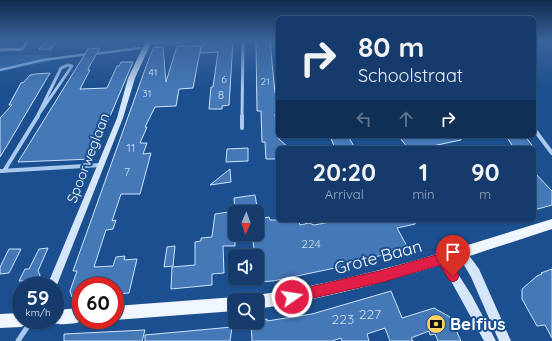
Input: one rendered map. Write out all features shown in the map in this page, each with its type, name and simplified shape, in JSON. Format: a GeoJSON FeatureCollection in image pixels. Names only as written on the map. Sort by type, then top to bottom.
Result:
{"type":"FeatureCollection","features":[{"type":"Feature","properties":{"kind":"main road","name":"Grote Baan"},"geometry":{"type":"LineString","coordinates":[[264,301],[292,297],[344,286],[462,253],[552,224]]}},
{"type":"Feature","properties":{"kind":"main road"},"geometry":{"type":"LineString","coordinates":[[124,312],[228,305]]}},
{"type":"Feature","properties":{"kind":"main road"},"geometry":{"type":"LineString","coordinates":[[0,322],[12,321]]}},
{"type":"Feature","properties":{"kind":"street","name":"Spoorweglaan"},"geometry":{"type":"LineString","coordinates":[[56,277],[120,118],[123,102],[142,57]]}},
{"type":"Feature","properties":{"kind":"street"},"geometry":{"type":"LineString","coordinates":[[242,128],[243,57]]}},
{"type":"Feature","properties":{"kind":"street"},"geometry":{"type":"LineString","coordinates":[[2,171],[72,66],[68,65],[61,68],[36,119]]}},
{"type":"Feature","properties":{"kind":"street"},"geometry":{"type":"LineString","coordinates":[[536,131],[552,153]]}},
{"type":"Feature","properties":{"kind":"street"},"geometry":{"type":"LineString","coordinates":[[2,171],[101,165]]}},
{"type":"Feature","properties":{"kind":"street"},"geometry":{"type":"LineString","coordinates":[[462,253],[475,273],[505,341]]}},
{"type":"Feature","properties":{"kind":"street"},"geometry":{"type":"LineString","coordinates":[[443,258],[490,341]]}},
{"type":"Feature","properties":{"kind":"street"},"geometry":{"type":"LineString","coordinates":[[18,341],[26,329]]}},
{"type":"Feature","properties":{"kind":"shaded area"},"geometry":{"type":"Polygon","coordinates":[[[0,57],[51,57],[49,62],[0,71],[0,57]]]}},
{"type":"Feature","properties":{"kind":"building"},"geometry":{"type":"Polygon","coordinates":[[[83,57],[95,57],[80,89],[107,88],[117,66],[119,66],[121,62],[133,62],[92,159],[18,162],[83,57]]]}},
{"type":"Feature","properties":{"kind":"building"},"geometry":{"type":"Polygon","coordinates":[[[150,57],[164,57],[166,82],[174,57],[199,57],[193,88],[179,89],[176,106],[155,107],[145,127],[147,127],[140,143],[147,143],[143,154],[151,153],[140,194],[121,194],[112,221],[116,220],[113,229],[106,230],[94,267],[113,266],[116,257],[125,256],[124,260],[137,259],[129,293],[124,293],[124,277],[75,277],[77,271],[73,271],[148,61],[150,57]]]}},
{"type":"Feature","properties":{"kind":"building"},"geometry":{"type":"Polygon","coordinates":[[[217,57],[232,57],[229,105],[222,106],[222,109],[209,109],[211,87],[213,87],[217,57]]]}},
{"type":"Feature","properties":{"kind":"building"},"geometry":{"type":"Polygon","coordinates":[[[256,57],[271,57],[276,93],[276,138],[279,138],[287,146],[276,146],[276,159],[266,159],[265,142],[262,142],[261,111],[257,111],[256,57]]]}},
{"type":"Feature","properties":{"kind":"building"},"geometry":{"type":"Polygon","coordinates":[[[50,73],[0,157],[0,118],[12,105],[9,105],[21,83],[24,82],[30,75],[50,73]]]}},
{"type":"Feature","properties":{"kind":"building"},"geometry":{"type":"Polygon","coordinates":[[[331,138],[349,138],[354,146],[334,146],[331,138]]]}},
{"type":"Feature","properties":{"kind":"building"},"geometry":{"type":"Polygon","coordinates":[[[400,138],[460,138],[461,140],[432,146],[406,146],[400,138]]]}},
{"type":"Feature","properties":{"kind":"building"},"geometry":{"type":"Polygon","coordinates":[[[507,138],[526,138],[532,146],[513,146],[507,138]]]}},
{"type":"Feature","properties":{"kind":"building"},"geometry":{"type":"Polygon","coordinates":[[[248,148],[248,161],[226,162],[227,149],[248,148]]]}},
{"type":"Feature","properties":{"kind":"building"},"geometry":{"type":"Polygon","coordinates":[[[230,169],[231,182],[210,185],[230,169]]]}},
{"type":"Feature","properties":{"kind":"building"},"geometry":{"type":"Polygon","coordinates":[[[536,174],[552,191],[552,205],[536,209],[536,174]]]}},
{"type":"Feature","properties":{"kind":"building"},"geometry":{"type":"Polygon","coordinates":[[[255,195],[257,205],[235,205],[234,198],[255,195]]]}},
{"type":"Feature","properties":{"kind":"building"},"geometry":{"type":"Polygon","coordinates":[[[228,212],[228,241],[235,241],[235,246],[223,246],[224,273],[212,274],[212,285],[171,289],[172,267],[195,265],[195,242],[201,241],[201,238],[212,237],[215,214],[228,212]]]}},
{"type":"Feature","properties":{"kind":"building"},"geometry":{"type":"Polygon","coordinates":[[[269,217],[270,220],[276,220],[276,222],[299,222],[300,225],[309,223],[314,225],[330,222],[415,222],[415,224],[397,228],[408,248],[335,268],[273,281],[264,282],[264,249],[254,249],[253,241],[264,241],[264,218],[269,217]]]}},
{"type":"Feature","properties":{"kind":"building"},"geometry":{"type":"Polygon","coordinates":[[[175,246],[173,266],[164,267],[167,247],[175,246]]]}},
{"type":"Feature","properties":{"kind":"building"},"geometry":{"type":"Polygon","coordinates":[[[48,248],[38,271],[40,277],[21,277],[25,269],[29,269],[39,249],[48,248]]]}},
{"type":"Feature","properties":{"kind":"building"},"geometry":{"type":"Polygon","coordinates":[[[9,249],[21,249],[9,273],[0,274],[0,267],[9,249]]]}},
{"type":"Feature","properties":{"kind":"building"},"geometry":{"type":"Polygon","coordinates":[[[552,269],[552,338],[545,325],[537,326],[522,299],[522,289],[537,276],[542,274],[541,273],[552,269]]]}},
{"type":"Feature","properties":{"kind":"building"},"geometry":{"type":"Polygon","coordinates":[[[72,285],[72,297],[70,291],[72,285]]]}},
{"type":"Feature","properties":{"kind":"building"},"geometry":{"type":"Polygon","coordinates":[[[391,291],[402,318],[434,308],[450,317],[461,341],[438,341],[435,334],[430,335],[429,331],[411,338],[413,341],[390,341],[385,328],[367,334],[369,341],[342,341],[341,338],[332,341],[252,341],[251,329],[264,329],[264,320],[267,319],[267,321],[312,314],[391,291]]]}},
{"type":"Feature","properties":{"kind":"building"},"geometry":{"type":"Polygon","coordinates":[[[228,327],[228,329],[232,329],[230,341],[145,341],[145,335],[228,327]]]}},
{"type":"Feature","properties":{"kind":"building"},"geometry":{"type":"Polygon","coordinates":[[[145,330],[142,341],[64,341],[64,334],[145,330]]]}},
{"type":"Feature","properties":{"kind":"waterway"},"geometry":{"type":"LineString","coordinates":[[0,70],[43,60],[66,57]]}},
{"type":"Feature","properties":{"kind":"place","name":"Belfius"},"geometry":{"type":"Point","coordinates":[436,324]}},
{"type":"Feature","properties":{"kind":"route"},"geometry":{"type":"LineString","coordinates":[[292,297],[383,276],[443,258],[453,276]]}}]}
